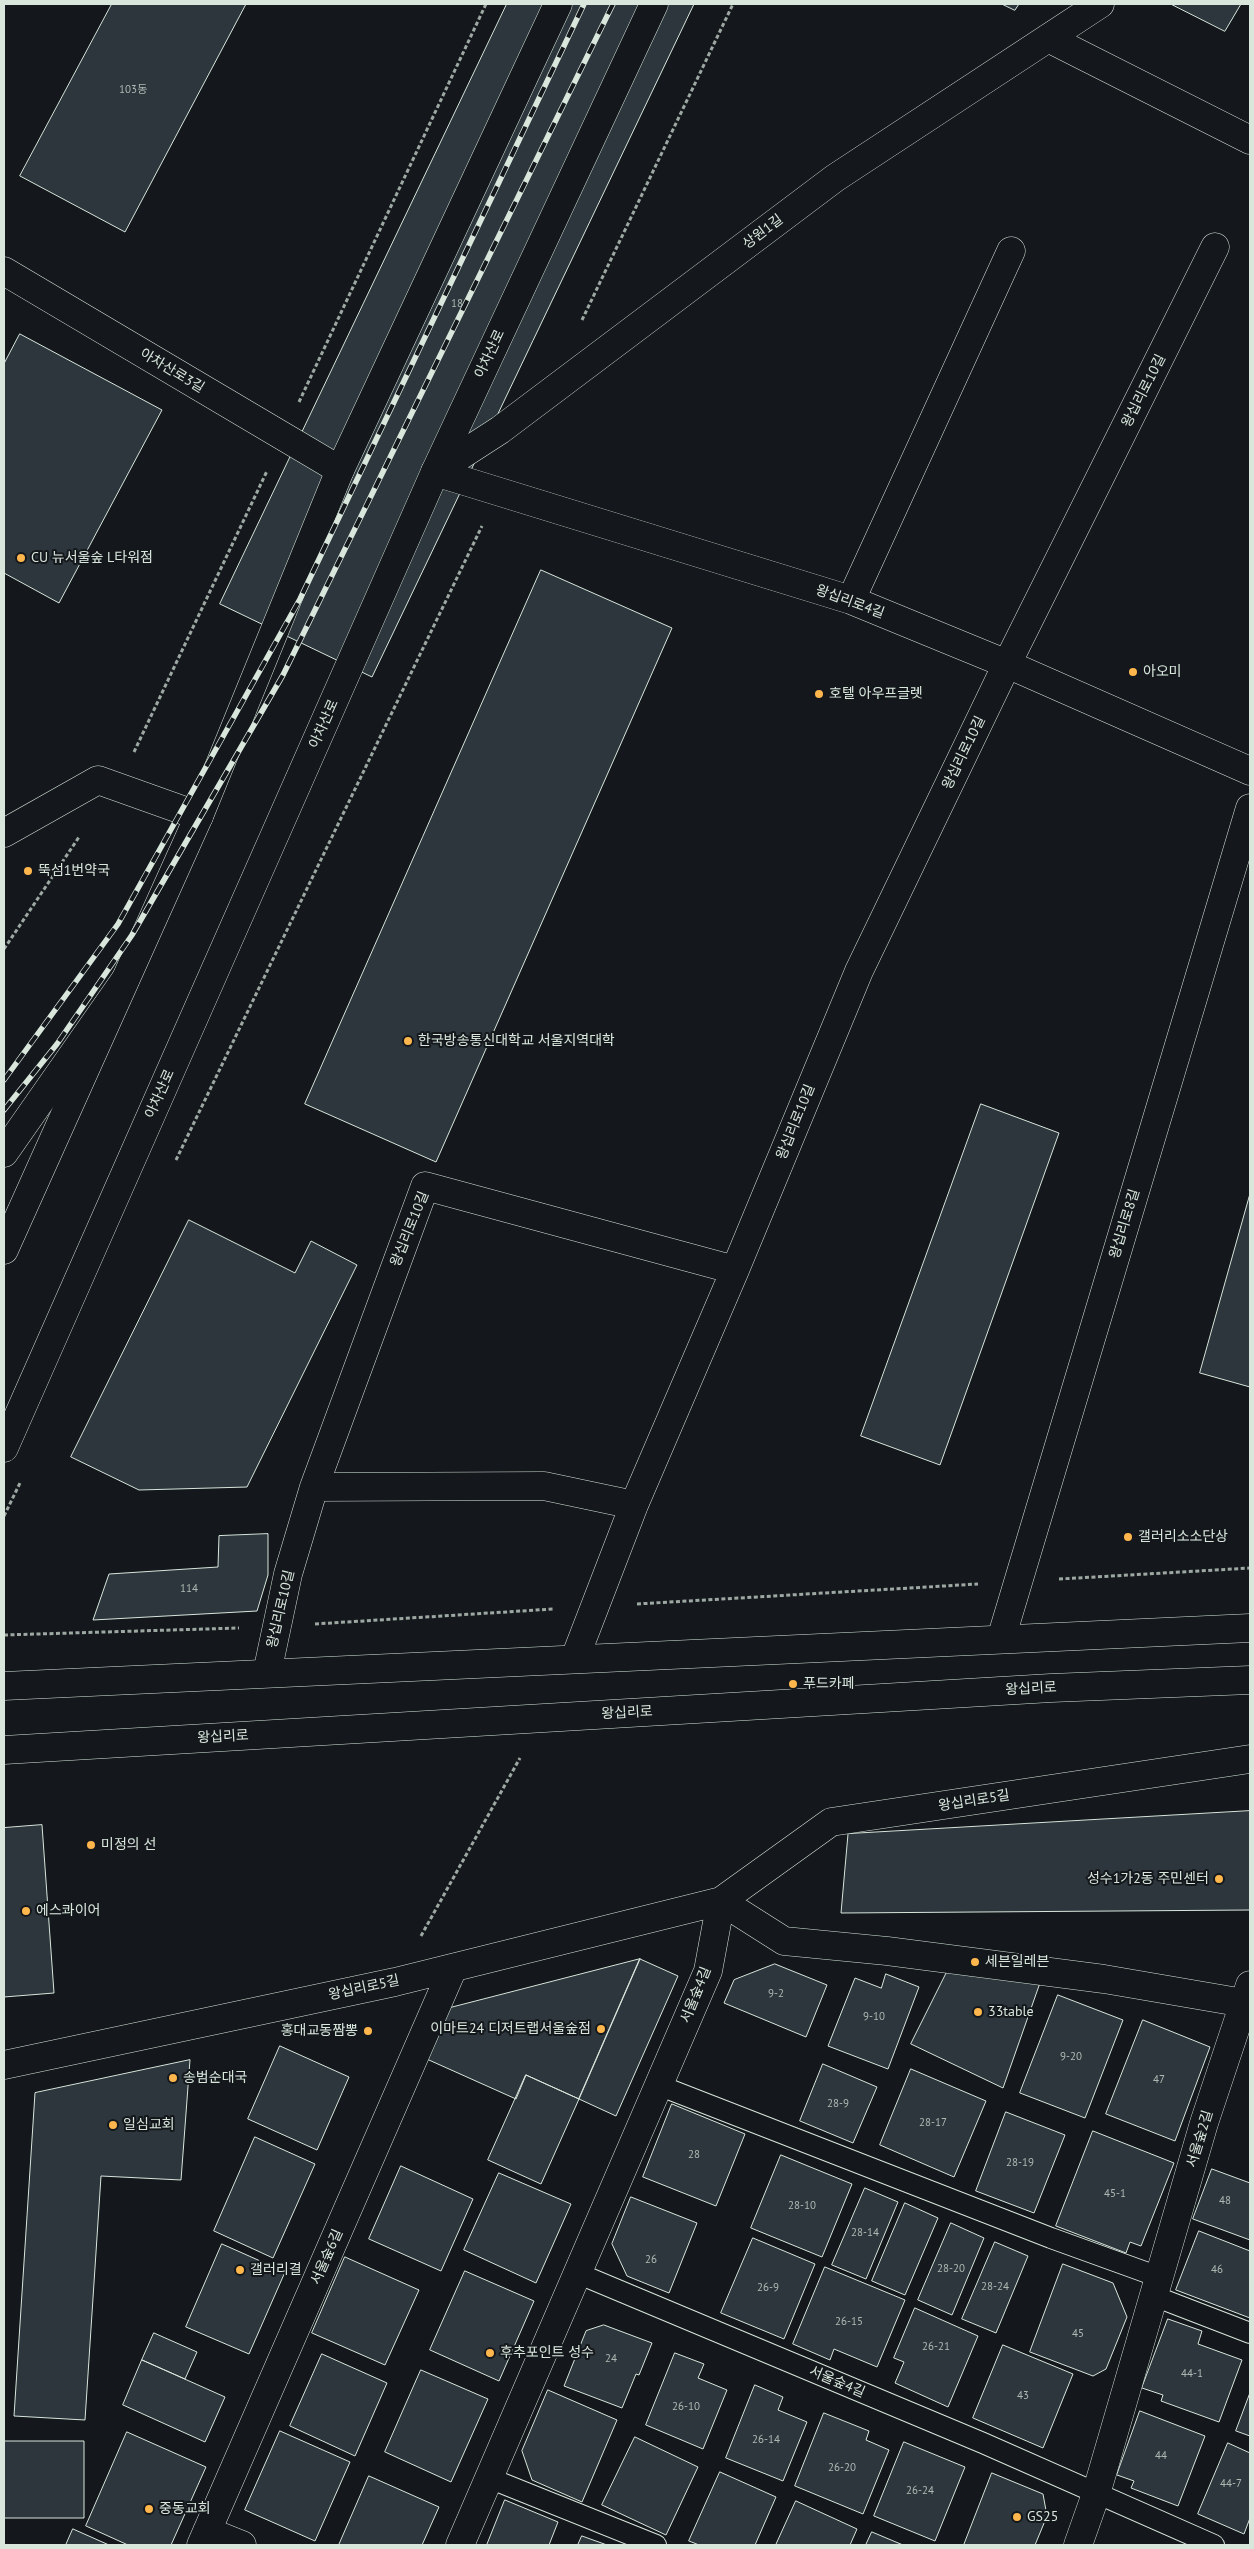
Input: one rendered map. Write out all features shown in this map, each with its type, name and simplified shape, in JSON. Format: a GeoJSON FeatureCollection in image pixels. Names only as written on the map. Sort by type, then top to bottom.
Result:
{"type":"FeatureCollection","features":[{"type":"Feature","properties":{"kind":"street"},"geometry":{"type":"LineString","coordinates":[[4,1250],[199,816],[340,470],[558,4]]}},
{"type":"Feature","properties":{"kind":"street","name":"아차산로"},"geometry":{"type":"LineString","coordinates":[[4,1448],[435,472],[654,4]]}},
{"type":"Feature","properties":{"kind":"street","name":"상원1길"},"geometry":{"type":"LineString","coordinates":[[435,472],[500,430],[835,178],[1100,4]]}},
{"type":"Feature","properties":{"kind":"street"},"geometry":{"type":"LineString","coordinates":[[1048,38],[1250,140]]}},
{"type":"Feature","properties":{"kind":"street","name":"왕십리로10길"},"geometry":{"type":"LineString","coordinates":[[575,1658],[634,1505],[735,1270],[858,971],[1007,664],[1216,247]]}},
{"type":"Feature","properties":{"kind":"street"},"geometry":{"type":"LineString","coordinates":[[851,600],[1011,251]]}},
{"type":"Feature","properties":{"kind":"street","name":"아차산로3길"},"geometry":{"type":"LineString","coordinates":[[4,271],[340,470]]}},
{"type":"Feature","properties":{"kind":"street","name":"왕십리로4길"},"geometry":{"type":"LineString","coordinates":[[435,472],[851,600],[1007,664],[1250,772]]}},
{"type":"Feature","properties":{"kind":"street"},"geometry":{"type":"LineString","coordinates":[[4,833],[98,780],[199,816]]}},
{"type":"Feature","properties":{"kind":"street","name":"왕십리로8길"},"geometry":{"type":"LineString","coordinates":[[1001,1640],[1250,808]]}},
{"type":"Feature","properties":{"kind":"street"},"geometry":{"type":"LineString","coordinates":[[4,1153],[125,980]]}},
{"type":"Feature","properties":{"kind":"street","name":"왕십리로10길"},"geometry":{"type":"LineString","coordinates":[[267,1673],[288,1574],[314,1487],[425,1186],[735,1270]]}},
{"type":"Feature","properties":{"kind":"street"},"geometry":{"type":"LineString","coordinates":[[314,1487],[544,1486],[634,1505]]}},
{"type":"Feature","properties":{"kind":"street"},"geometry":{"type":"LineString","coordinates":[[4,1686],[1250,1628]]}},
{"type":"Feature","properties":{"kind":"street","name":"왕십리로"},"geometry":{"type":"LineString","coordinates":[[4,1750],[1051,1688],[1250,1680]]}},
{"type":"Feature","properties":{"kind":"street","name":"왕십리로5길"},"geometry":{"type":"LineString","coordinates":[[4,2065],[395,1982],[721,1901],[831,1822],[1250,1759]]}},
{"type":"Feature","properties":{"kind":"street"},"geometry":{"type":"LineString","coordinates":[[721,1901],[784,1941],[888,1951],[1104,1979],[1247,1993]]}},
{"type":"Feature","properties":{"kind":"street","name":"서울숲4길"},"geometry":{"type":"LineString","coordinates":[[460,2545],[708,1971],[721,1901]]}},
{"type":"Feature","properties":{"kind":"street","name":"서울숲6길"},"geometry":{"type":"LineString","coordinates":[[204,2538],[454,1968]]}},
{"type":"Feature","properties":{"kind":"street","name":"서울숲2길"},"geometry":{"type":"LineString","coordinates":[[1078,2545],[1096,2494],[1204,2123],[1247,1993]]}},
{"type":"Feature","properties":{"kind":"street"},"geometry":{"type":"LineString","coordinates":[[204,2538],[242,2545]]}},
{"type":"Feature","properties":{"kind":"lane"},"geometry":{"type":"LineString","coordinates":[[658,2085],[1042,2234],[1157,2287],[1250,2333]]}},
{"type":"Feature","properties":{"kind":"lane","name":"서울숲4길"},"geometry":{"type":"LineString","coordinates":[[577,2273],[982,2443],[1096,2494]]}},
{"type":"Feature","properties":{"kind":"lane"},"geometry":{"type":"LineString","coordinates":[[489,2478],[656,2545]]}},
{"type":"Feature","properties":{"kind":"lane"},"geometry":{"type":"LineString","coordinates":[[1096,2494],[1214,2545]]}},
{"type":"Feature","properties":{"kind":"path"},"geometry":{"type":"LineString","coordinates":[[113,785],[134,752],[486,4]]}},
{"type":"Feature","properties":{"kind":"path"},"geometry":{"type":"LineString","coordinates":[[580,325],[733,4]]}},
{"type":"Feature","properties":{"kind":"path"},"geometry":{"type":"LineString","coordinates":[[173,1165],[499,491]]}},
{"type":"Feature","properties":{"kind":"path"},"geometry":{"type":"LineString","coordinates":[[4,949],[80,834]]}},
{"type":"Feature","properties":{"kind":"path"},"geometry":{"type":"LineString","coordinates":[[4,1516],[21,1480]]}},
{"type":"Feature","properties":{"kind":"path"},"geometry":{"type":"LineString","coordinates":[[395,1982],[542,1718]]}},
{"type":"Feature","properties":{"kind":"building"},"geometry":{"type":"Polygon","coordinates":[[[112,4],[246,4],[125,232],[20,176],[112,4]]]}},
{"type":"Feature","properties":{"kind":"building"},"geometry":{"type":"Polygon","coordinates":[[[507,4],[694,4],[372,677],[220,604],[507,4]]]}},
{"type":"Feature","properties":{"kind":"building"},"geometry":{"type":"Polygon","coordinates":[[[1002,4],[1019,4],[1015,10],[1002,4]]]}},
{"type":"Feature","properties":{"kind":"building"},"geometry":{"type":"Polygon","coordinates":[[[1171,4],[1241,4],[1225,31],[1171,4]]]}},
{"type":"Feature","properties":{"kind":"building"},"geometry":{"type":"Polygon","coordinates":[[[20,334],[162,410],[59,603],[4,573],[4,364],[20,334]]]}},
{"type":"Feature","properties":{"kind":"building"},"geometry":{"type":"Polygon","coordinates":[[[541,570],[672,628],[436,1162],[305,1104],[541,570]]]}},
{"type":"Feature","properties":{"kind":"building"},"geometry":{"type":"Polygon","coordinates":[[[981,1104],[1059,1133],[940,1465],[861,1436],[981,1104]]]}},
{"type":"Feature","properties":{"kind":"building"},"geometry":{"type":"Polygon","coordinates":[[[1250,1194],[1250,1387],[1200,1373],[1250,1194]]]}},
{"type":"Feature","properties":{"kind":"building"},"geometry":{"type":"Polygon","coordinates":[[[189,1220],[295,1273],[311,1241],[357,1265],[247,1487],[139,1490],[71,1457],[189,1220]]]}},
{"type":"Feature","properties":{"kind":"building"},"geometry":{"type":"Polygon","coordinates":[[[268,1534],[268,1575],[257,1611],[93,1620],[109,1574],[218,1567],[219,1536],[268,1534]]]}},
{"type":"Feature","properties":{"kind":"building"},"geometry":{"type":"Polygon","coordinates":[[[1250,1811],[1250,1910],[841,1913],[848,1834],[1250,1811]]]}},
{"type":"Feature","properties":{"kind":"building","name":"에스콰이어"},"geometry":{"type":"Polygon","coordinates":[[[42,1825],[54,1993],[4,1997],[4,1828],[42,1825]]]}},
{"type":"Feature","properties":{"kind":"building"},"geometry":{"type":"Polygon","coordinates":[[[640,1959],[579,2099],[526,2075],[516,2099],[420,2056],[438,2011],[640,1959]]]}},
{"type":"Feature","properties":{"kind":"building"},"geometry":{"type":"Polygon","coordinates":[[[640,1959],[678,1976],[616,2116],[579,2099],[640,1959]]]}},
{"type":"Feature","properties":{"kind":"building"},"geometry":{"type":"Polygon","coordinates":[[[775,1964],[827,1985],[806,2037],[724,2003],[734,1980],[775,1964]]]}},
{"type":"Feature","properties":{"kind":"building","name":"33table"},"geometry":{"type":"Polygon","coordinates":[[[949,1968],[1041,1980],[1003,2088],[911,2044],[949,1968]]]}},
{"type":"Feature","properties":{"kind":"building"},"geometry":{"type":"Polygon","coordinates":[[[886,1974],[919,1987],[888,2069],[828,2046],[855,1978],[881,1988],[886,1974]]]}},
{"type":"Feature","properties":{"kind":"building"},"geometry":{"type":"Polygon","coordinates":[[[1058,1995],[1123,2020],[1085,2118],[1020,2093],[1058,1995]]]}},
{"type":"Feature","properties":{"kind":"building"},"geometry":{"type":"Polygon","coordinates":[[[1143,2020],[1210,2047],[1175,2141],[1106,2114],[1143,2020]]]}},
{"type":"Feature","properties":{"kind":"building"},"geometry":{"type":"Polygon","coordinates":[[[280,2046],[349,2077],[317,2150],[248,2119],[280,2046]]]}},
{"type":"Feature","properties":{"kind":"building"},"geometry":{"type":"Polygon","coordinates":[[[190,2060],[181,2180],[101,2176],[85,2420],[14,2416],[35,2093],[190,2060]]]}},
{"type":"Feature","properties":{"kind":"building"},"geometry":{"type":"Polygon","coordinates":[[[823,2064],[877,2087],[853,2143],[800,2121],[823,2064]]]}},
{"type":"Feature","properties":{"kind":"building"},"geometry":{"type":"Polygon","coordinates":[[[911,2069],[986,2101],[954,2177],[880,2145],[911,2069]]]}},
{"type":"Feature","properties":{"kind":"building"},"geometry":{"type":"Polygon","coordinates":[[[526,2075],[579,2099],[541,2184],[488,2160],[526,2075]]]}},
{"type":"Feature","properties":{"kind":"building"},"geometry":{"type":"Polygon","coordinates":[[[672,2104],[745,2134],[716,2206],[643,2177],[672,2104]]]}},
{"type":"Feature","properties":{"kind":"building"},"geometry":{"type":"Polygon","coordinates":[[[1006,2112],[1065,2135],[1034,2213],[976,2191],[1006,2112]]]}},
{"type":"Feature","properties":{"kind":"building"},"geometry":{"type":"Polygon","coordinates":[[[1093,2131],[1174,2163],[1141,2246],[1130,2242],[1126,2253],[1056,2226],[1093,2131]]]}},
{"type":"Feature","properties":{"kind":"building"},"geometry":{"type":"Polygon","coordinates":[[[255,2137],[315,2164],[273,2258],[214,2231],[255,2137]]]}},
{"type":"Feature","properties":{"kind":"building"},"geometry":{"type":"Polygon","coordinates":[[[781,2155],[852,2184],[822,2257],[751,2228],[781,2155]]]}},
{"type":"Feature","properties":{"kind":"building"},"geometry":{"type":"Polygon","coordinates":[[[401,2166],[473,2199],[441,2271],[369,2239],[401,2166]]]}},
{"type":"Feature","properties":{"kind":"building"},"geometry":{"type":"Polygon","coordinates":[[[1212,2169],[1250,2183],[1250,2240],[1193,2219],[1212,2169]]]}},
{"type":"Feature","properties":{"kind":"building"},"geometry":{"type":"Polygon","coordinates":[[[499,2173],[571,2204],[536,2283],[464,2250],[499,2173]]]}},
{"type":"Feature","properties":{"kind":"building"},"geometry":{"type":"Polygon","coordinates":[[[865,2188],[898,2202],[866,2279],[832,2265],[865,2188]]]}},
{"type":"Feature","properties":{"kind":"building"},"geometry":{"type":"Polygon","coordinates":[[[631,2197],[697,2223],[669,2293],[627,2276],[612,2244],[631,2197]]]}},
{"type":"Feature","properties":{"kind":"building"},"geometry":{"type":"Polygon","coordinates":[[[905,2203],[938,2218],[905,2295],[872,2281],[905,2203]]]}},
{"type":"Feature","properties":{"kind":"building"},"geometry":{"type":"Polygon","coordinates":[[[951,2223],[984,2238],[952,2315],[918,2300],[951,2223]]]}},
{"type":"Feature","properties":{"kind":"building"},"geometry":{"type":"Polygon","coordinates":[[[1199,2231],[1250,2251],[1250,2318],[1176,2290],[1199,2231]]]}},
{"type":"Feature","properties":{"kind":"building"},"geometry":{"type":"Polygon","coordinates":[[[753,2238],[815,2264],[784,2339],[721,2313],[753,2238]]]}},
{"type":"Feature","properties":{"kind":"building"},"geometry":{"type":"Polygon","coordinates":[[[995,2242],[1028,2256],[996,2333],[962,2319],[995,2242]]]}},
{"type":"Feature","properties":{"kind":"building"},"geometry":{"type":"Polygon","coordinates":[[[222,2244],[285,2272],[249,2354],[186,2327],[222,2244]]]}},
{"type":"Feature","properties":{"kind":"building"},"geometry":{"type":"Polygon","coordinates":[[[345,2257],[419,2290],[385,2365],[312,2333],[345,2257]]]}},
{"type":"Feature","properties":{"kind":"building"},"geometry":{"type":"Polygon","coordinates":[[[1063,2264],[1113,2283],[1127,2317],[1106,2369],[1093,2376],[1030,2352],[1063,2264]]]}},
{"type":"Feature","properties":{"kind":"building"},"geometry":{"type":"Polygon","coordinates":[[[825,2267],[905,2300],[877,2367],[834,2349],[830,2360],[793,2344],[825,2267]]]}},
{"type":"Feature","properties":{"kind":"building"},"geometry":{"type":"Polygon","coordinates":[[[465,2271],[534,2301],[499,2381],[430,2350],[465,2271]]]}},
{"type":"Feature","properties":{"kind":"building"},"geometry":{"type":"Polygon","coordinates":[[[915,2308],[978,2336],[948,2407],[895,2383],[904,2362],[894,2358],[915,2308]]]}},
{"type":"Feature","properties":{"kind":"building"},"geometry":{"type":"Polygon","coordinates":[[[1168,2319],[1202,2331],[1198,2344],[1242,2360],[1219,2422],[1161,2401],[1163,2395],[1142,2388],[1168,2319]]]}},
{"type":"Feature","properties":{"kind":"building"},"geometry":{"type":"Polygon","coordinates":[[[604,2325],[652,2343],[639,2375],[636,2374],[622,2408],[564,2386],[586,2331],[604,2325]]]}},
{"type":"Feature","properties":{"kind":"building"},"geometry":{"type":"Polygon","coordinates":[[[154,2333],[197,2352],[185,2379],[142,2360],[154,2333]]]}},
{"type":"Feature","properties":{"kind":"building"},"geometry":{"type":"Polygon","coordinates":[[[1003,2345],[1073,2374],[1043,2448],[973,2418],[1003,2345]]]}},
{"type":"Feature","properties":{"kind":"building"},"geometry":{"type":"Polygon","coordinates":[[[675,2353],[704,2364],[698,2378],[727,2390],[703,2449],[646,2425],[675,2353]]]}},
{"type":"Feature","properties":{"kind":"building"},"geometry":{"type":"Polygon","coordinates":[[[322,2354],[387,2383],[355,2456],[290,2426],[322,2354]]]}},
{"type":"Feature","properties":{"kind":"building"},"geometry":{"type":"Polygon","coordinates":[[[142,2360],[225,2397],[205,2442],[123,2405],[142,2360]]]}},
{"type":"Feature","properties":{"kind":"building"},"geometry":{"type":"Polygon","coordinates":[[[421,2370],[488,2399],[451,2482],[385,2452],[421,2370]]]}},
{"type":"Feature","properties":{"kind":"building"},"geometry":{"type":"Polygon","coordinates":[[[755,2385],[783,2397],[778,2410],[807,2422],[783,2481],[726,2458],[755,2385]]]}},
{"type":"Feature","properties":{"kind":"building"},"geometry":{"type":"Polygon","coordinates":[[[548,2390],[617,2420],[582,2502],[532,2480],[522,2451],[548,2390]]]}},
{"type":"Feature","properties":{"kind":"building"},"geometry":{"type":"Polygon","coordinates":[[[1250,2393],[1250,2436],[1236,2431],[1250,2393]]]}},
{"type":"Feature","properties":{"kind":"building"},"geometry":{"type":"Polygon","coordinates":[[[1140,2411],[1205,2436],[1178,2506],[1131,2488],[1134,2481],[1117,2475],[1140,2411]]]}},
{"type":"Feature","properties":{"kind":"building"},"geometry":{"type":"Polygon","coordinates":[[[824,2413],[869,2431],[866,2440],[889,2450],[863,2514],[795,2486],[824,2413]]]}},
{"type":"Feature","properties":{"kind":"building"},"geometry":{"type":"Polygon","coordinates":[[[280,2431],[350,2462],[315,2541],[245,2510],[280,2431]]]}},
{"type":"Feature","properties":{"kind":"building"},"geometry":{"type":"Polygon","coordinates":[[[127,2432],[206,2467],[171,2545],[128,2545],[86,2526],[127,2432]]]}},
{"type":"Feature","properties":{"kind":"building"},"geometry":{"type":"Polygon","coordinates":[[[635,2437],[698,2467],[666,2535],[602,2505],[635,2437]]]}},
{"type":"Feature","properties":{"kind":"building"},"geometry":{"type":"Polygon","coordinates":[[[4,2441],[84,2441],[84,2518],[4,2518],[4,2441]]]}},
{"type":"Feature","properties":{"kind":"building"},"geometry":{"type":"Polygon","coordinates":[[[904,2442],[965,2467],[935,2541],[874,2516],[904,2442]]]}},
{"type":"Feature","properties":{"kind":"building"},"geometry":{"type":"Polygon","coordinates":[[[1228,2443],[1250,2453],[1250,2518],[1244,2534],[1198,2514],[1228,2443]]]}},
{"type":"Feature","properties":{"kind":"building"},"geometry":{"type":"Polygon","coordinates":[[[720,2472],[776,2497],[755,2545],[699,2545],[689,2541],[720,2472]]]}},
{"type":"Feature","properties":{"kind":"building"},"geometry":{"type":"Polygon","coordinates":[[[992,2473],[1043,2494],[1047,2516],[1035,2545],[964,2545],[992,2473]]]}},
{"type":"Feature","properties":{"kind":"building"},"geometry":{"type":"Polygon","coordinates":[[[369,2476],[439,2507],[422,2545],[339,2545],[369,2476]]]}},
{"type":"Feature","properties":{"kind":"building"},"geometry":{"type":"Polygon","coordinates":[[[505,2500],[558,2522],[549,2545],[487,2545],[505,2500]]]}},
{"type":"Feature","properties":{"kind":"building"},"geometry":{"type":"Polygon","coordinates":[[[796,2501],[857,2529],[850,2545],[776,2545],[796,2501]]]}},
{"type":"Feature","properties":{"kind":"building"},"geometry":{"type":"Polygon","coordinates":[[[73,2529],[109,2545],[66,2545],[73,2529]]]}},
{"type":"Feature","properties":{"kind":"building"},"geometry":{"type":"Polygon","coordinates":[[[872,2532],[903,2545],[866,2545],[872,2532]]]}},
{"type":"Feature","properties":{"kind":"building"},"geometry":{"type":"Polygon","coordinates":[[[582,2536],[607,2545],[578,2545],[582,2536]]]}},
{"type":"Feature","properties":{"kind":"railway"},"geometry":{"type":"LineString","coordinates":[[4,1080],[118,924],[300,599],[584,4]]}},
{"type":"Feature","properties":{"kind":"railway"},"geometry":{"type":"LineString","coordinates":[[4,1110],[57,1044],[132,935],[283,675],[613,4]]}},
{"type":"Feature","properties":{"kind":"place","name":"CU 뉴서울숲 L타워점"},"geometry":{"type":"Point","coordinates":[21,558]}},
{"type":"Feature","properties":{"kind":"place","name":"아오미"},"geometry":{"type":"Point","coordinates":[1133,672]}},
{"type":"Feature","properties":{"kind":"place","name":"호텔 아우프글렛"},"geometry":{"type":"Point","coordinates":[819,694]}},
{"type":"Feature","properties":{"kind":"place","name":"뚝섬1번약국"},"geometry":{"type":"Point","coordinates":[28,871]}},
{"type":"Feature","properties":{"kind":"place","name":"한국방송통신대학교 서울지역대학"},"geometry":{"type":"Point","coordinates":[408,1041]}},
{"type":"Feature","properties":{"kind":"place","name":"갤러리소소단상"},"geometry":{"type":"Point","coordinates":[1128,1537]}},
{"type":"Feature","properties":{"kind":"place","name":"푸드카페"},"geometry":{"type":"Point","coordinates":[793,1684]}},
{"type":"Feature","properties":{"kind":"place","name":"미정의 선"},"geometry":{"type":"Point","coordinates":[91,1845]}},
{"type":"Feature","properties":{"kind":"place","name":"성수1가2동 주민센터"},"geometry":{"type":"Point","coordinates":[1219,1879]}},
{"type":"Feature","properties":{"kind":"place","name":"에스콰이어"},"geometry":{"type":"Point","coordinates":[26,1911]}},
{"type":"Feature","properties":{"kind":"place","name":"세븐일레븐"},"geometry":{"type":"Point","coordinates":[975,1962]}},
{"type":"Feature","properties":{"kind":"place","name":"33table"},"geometry":{"type":"Point","coordinates":[978,2012]}},
{"type":"Feature","properties":{"kind":"place","name":"이마트24 디저트랩서울숲점"},"geometry":{"type":"Point","coordinates":[601,2029]}},
{"type":"Feature","properties":{"kind":"place","name":"홍대교동짬뽕"},"geometry":{"type":"Point","coordinates":[368,2031]}},
{"type":"Feature","properties":{"kind":"place","name":"송범순대국"},"geometry":{"type":"Point","coordinates":[173,2078]}},
{"type":"Feature","properties":{"kind":"place","name":"일심교회"},"geometry":{"type":"Point","coordinates":[113,2125]}},
{"type":"Feature","properties":{"kind":"place","name":"갤러리결"},"geometry":{"type":"Point","coordinates":[240,2270]}},
{"type":"Feature","properties":{"kind":"place","name":"후추포인트 성수"},"geometry":{"type":"Point","coordinates":[490,2353]}},
{"type":"Feature","properties":{"kind":"place","name":"중동교회"},"geometry":{"type":"Point","coordinates":[149,2509]}},
{"type":"Feature","properties":{"kind":"place","name":"GS25"},"geometry":{"type":"Point","coordinates":[1017,2517]}}]}
